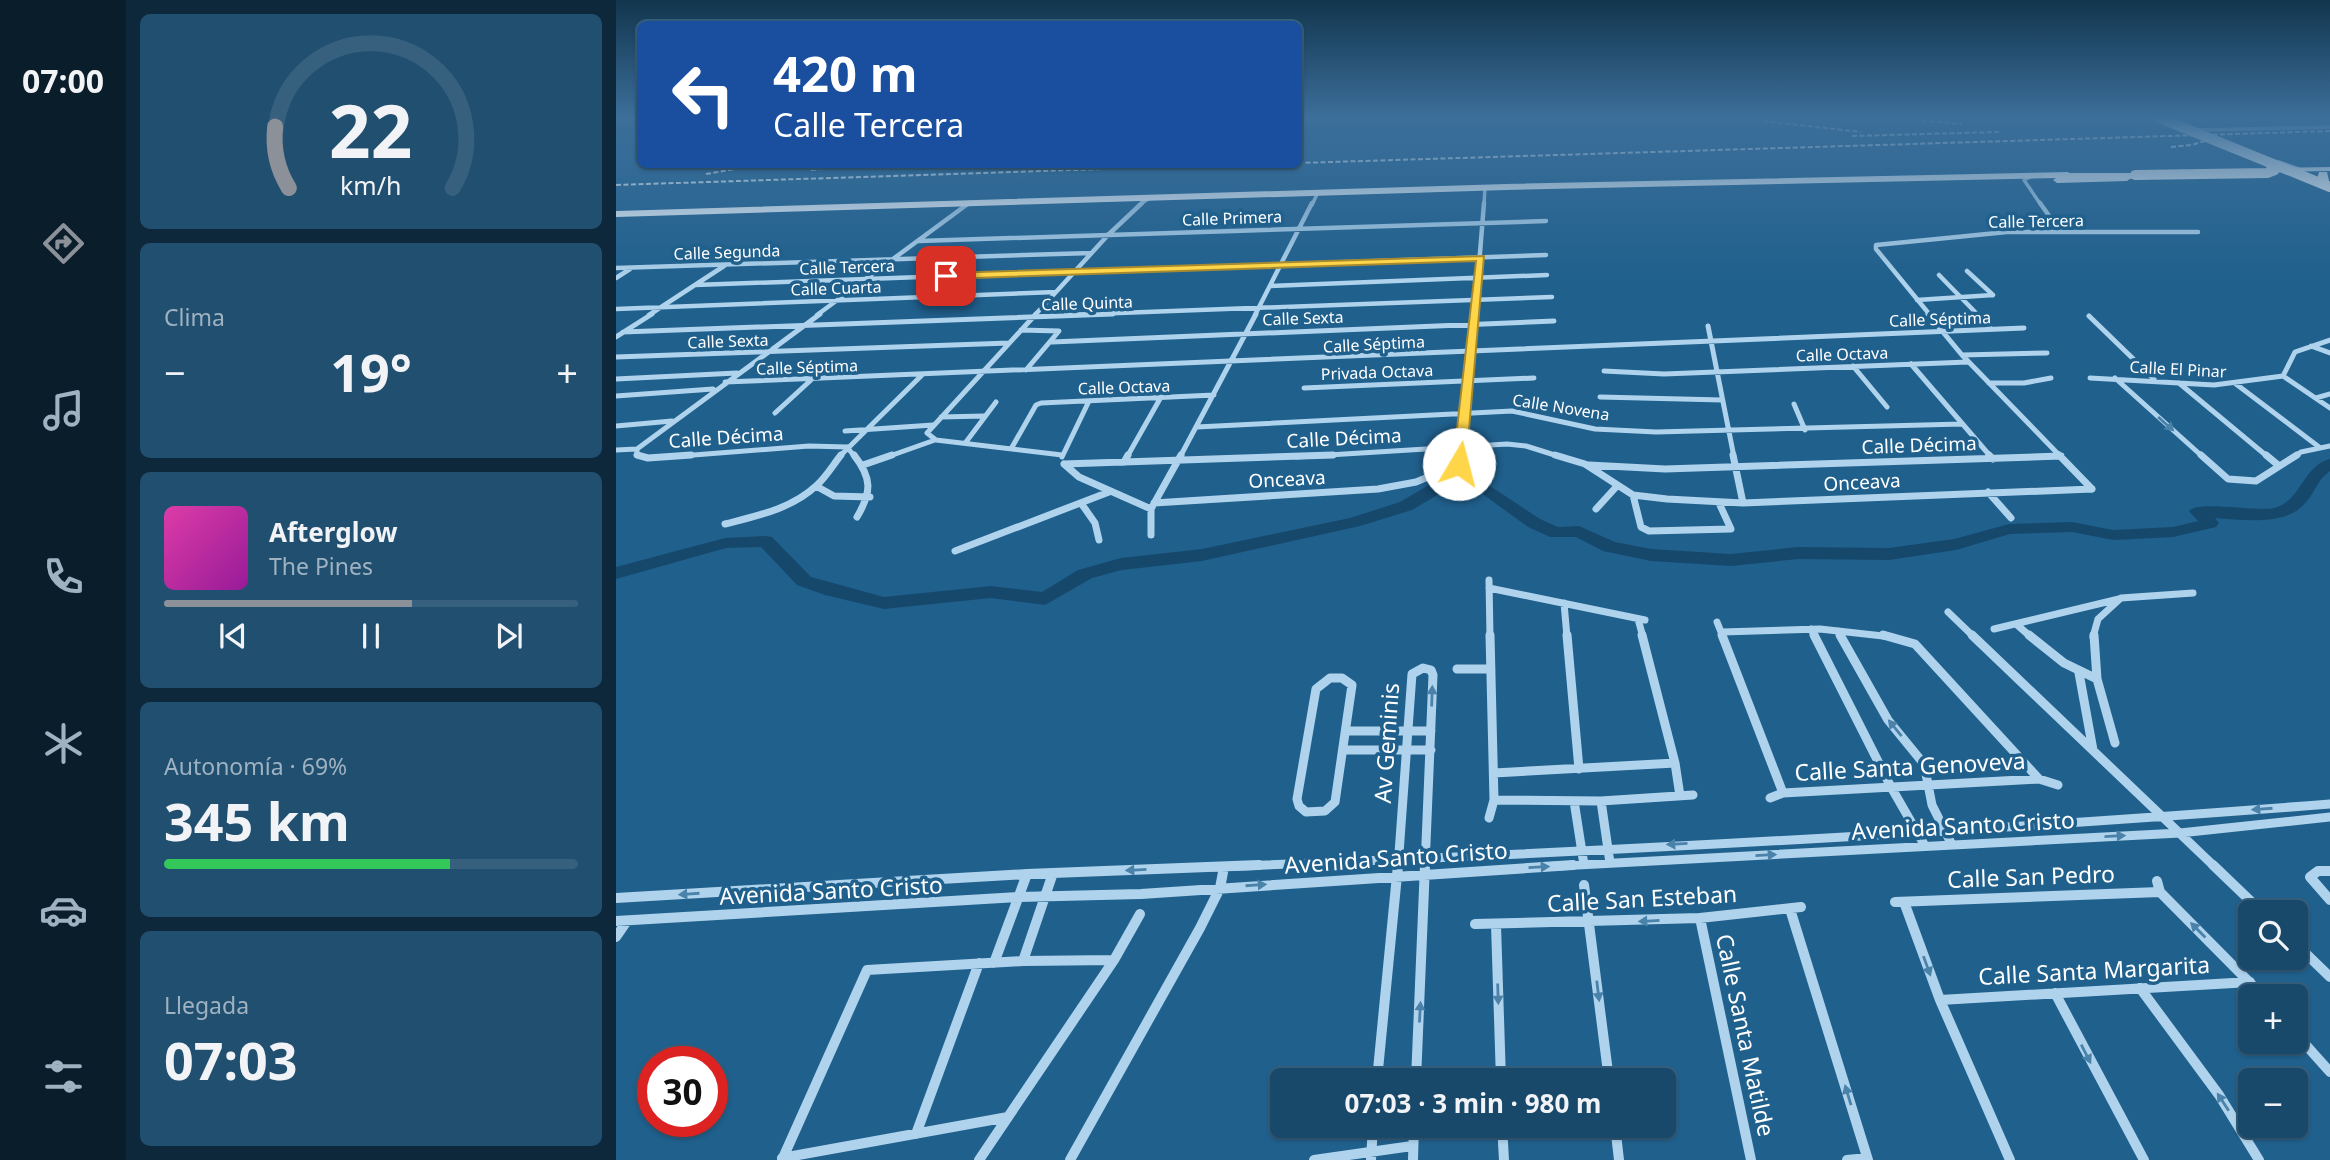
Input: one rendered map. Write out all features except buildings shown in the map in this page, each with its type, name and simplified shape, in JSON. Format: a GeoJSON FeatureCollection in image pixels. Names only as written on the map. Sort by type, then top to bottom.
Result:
{"type":"FeatureCollection","features":[{"type":"Feature","properties":{"kind":"highway"},"geometry":{"type":"LineString","coordinates":[[2028,178],[2272,171]]}},
{"type":"Feature","properties":{"kind":"highway"},"geometry":{"type":"LineString","coordinates":[[2300,171],[2319,175]]}},
{"type":"Feature","properties":{"kind":"highway"},"geometry":{"type":"LineString","coordinates":[[2049,177],[2319,175]]}},
{"type":"Feature","properties":{"kind":"main road"},"geometry":{"type":"LineString","coordinates":[[2028,178],[2155,171]]}},
{"type":"Feature","properties":{"kind":"main road"},"geometry":{"type":"LineString","coordinates":[[2300,171],[2319,175]]}},
{"type":"Feature","properties":{"kind":"main road"},"geometry":{"type":"LineString","coordinates":[[616,215],[1792,181],[2319,175]]}},
{"type":"Feature","properties":{"kind":"street"},"geometry":{"type":"LineString","coordinates":[[2028,178],[2060,231]]}},
{"type":"Feature","properties":{"kind":"street"},"geometry":{"type":"LineString","coordinates":[[1463,447],[1485,189]]}},
{"type":"Feature","properties":{"kind":"street"},"geometry":{"type":"LineString","coordinates":[[1151,535],[1152,506],[1197,427],[1318,194]]}},
{"type":"Feature","properties":{"kind":"street"},"geometry":{"type":"LineString","coordinates":[[936,440],[927,433],[933,425],[1108,235],[1148,199]]}},
{"type":"Feature","properties":{"kind":"street"},"geometry":{"type":"LineString","coordinates":[[637,449],[967,205]]}},
{"type":"Feature","properties":{"kind":"street","name":"Calle Primera"},"geometry":{"type":"LineString","coordinates":[[919,241],[1545,221]]}},
{"type":"Feature","properties":{"kind":"street","name":"Calle Tercera"},"geometry":{"type":"LineString","coordinates":[[1917,300],[1876,249],[1876,245],[2007,232],[2198,232]]}},
{"type":"Feature","properties":{"kind":"street","name":"Calle Segunda"},"geometry":{"type":"LineString","coordinates":[[616,268],[1091,253]]}},
{"type":"Feature","properties":{"kind":"street","name":"Calle Tercera"},"geometry":{"type":"LineString","coordinates":[[695,285],[1546,255]]}},
{"type":"Feature","properties":{"kind":"street"},"geometry":{"type":"LineString","coordinates":[[616,337],[725,265]]}},
{"type":"Feature","properties":{"kind":"street"},"geometry":{"type":"LineString","coordinates":[[616,278],[633,268]]}},
{"type":"Feature","properties":{"kind":"street"},"geometry":{"type":"LineString","coordinates":[[1917,300],[1993,295],[1968,271]]}},
{"type":"Feature","properties":{"kind":"street"},"geometry":{"type":"LineString","coordinates":[[1270,286],[1546,275]]}},
{"type":"Feature","properties":{"kind":"street"},"geometry":{"type":"LineString","coordinates":[[1939,275],[1991,329]]}},
{"type":"Feature","properties":{"kind":"street","name":"Calle Cuarta"},"geometry":{"type":"LineString","coordinates":[[616,309],[1056,292]]}},
{"type":"Feature","properties":{"kind":"street","name":"Calle Quinta"},"geometry":{"type":"LineString","coordinates":[[623,332],[1552,297]]}},
{"type":"Feature","properties":{"kind":"street"},"geometry":{"type":"LineString","coordinates":[[1917,300],[1968,362],[2061,456]]}},
{"type":"Feature","properties":{"kind":"street"},"geometry":{"type":"LineString","coordinates":[[2089,316],[2154,380]]}},
{"type":"Feature","properties":{"kind":"street","name":"Calle Sexta"},"geometry":{"type":"LineString","coordinates":[[1052,342],[1554,321]]}},
{"type":"Feature","properties":{"kind":"street"},"geometry":{"type":"LineString","coordinates":[[1708,327],[1743,503]]}},
{"type":"Feature","properties":{"kind":"street","name":"Calle Séptima"},"geometry":{"type":"LineString","coordinates":[[725,382],[2024,328]]}},
{"type":"Feature","properties":{"kind":"street"},"geometry":{"type":"LineString","coordinates":[[1021,330],[1058,330],[1052,342],[1026,371]]}},
{"type":"Feature","properties":{"kind":"street"},"geometry":{"type":"LineString","coordinates":[[2330,340],[2295,352],[2283,376],[2330,408]]}},
{"type":"Feature","properties":{"kind":"street","name":"Calle Sexta"},"geometry":{"type":"LineString","coordinates":[[616,357],[1009,343]]}},
{"type":"Feature","properties":{"kind":"street"},"geometry":{"type":"LineString","coordinates":[[2311,345],[2330,353]]}},
{"type":"Feature","properties":{"kind":"street"},"geometry":{"type":"LineString","coordinates":[[1962,355],[2047,353]]}},
{"type":"Feature","properties":{"kind":"street","name":"Calle Octava"},"geometry":{"type":"LineString","coordinates":[[1717,372],[1968,362]]}},
{"type":"Feature","properties":{"kind":"street"},"geometry":{"type":"LineString","coordinates":[[1912,364],[1993,459]]}},
{"type":"Feature","properties":{"kind":"street"},"geometry":{"type":"LineString","coordinates":[[1853,366],[1887,407]]}},
{"type":"Feature","properties":{"kind":"street"},"geometry":{"type":"LineString","coordinates":[[1604,370],[1656,374],[1717,372]]}},
{"type":"Feature","properties":{"kind":"street","name":"Calle Séptima"},"geometry":{"type":"LineString","coordinates":[[616,379],[737,373]]}},
{"type":"Feature","properties":{"kind":"street"},"geometry":{"type":"LineString","coordinates":[[724,524],[778,509],[816,486],[847,447],[922,375]]}},
{"type":"Feature","properties":{"kind":"street","name":"Calle El Pinar"},"geometry":{"type":"LineString","coordinates":[[2090,378],[2236,384],[2283,376]]}},
{"type":"Feature","properties":{"kind":"street","name":"Privada Octava"},"geometry":{"type":"LineString","coordinates":[[1304,388],[1534,378]]}},
{"type":"Feature","properties":{"kind":"street"},"geometry":{"type":"LineString","coordinates":[[1989,383],[2024,383],[2051,379]]}},
{"type":"Feature","properties":{"kind":"street"},"geometry":{"type":"LineString","coordinates":[[2115,379],[2224,478],[2232,481],[2256,481],[2301,452],[2330,446]]}},
{"type":"Feature","properties":{"kind":"street"},"geometry":{"type":"LineString","coordinates":[[775,413],[812,380]]}},
{"type":"Feature","properties":{"kind":"street"},"geometry":{"type":"LineString","coordinates":[[2179,383],[2278,465]]}},
{"type":"Feature","properties":{"kind":"street"},"geometry":{"type":"LineString","coordinates":[[2236,384],[2319,447]]}},
{"type":"Feature","properties":{"kind":"street"},"geometry":{"type":"LineString","coordinates":[[616,396],[715,389]]}},
{"type":"Feature","properties":{"kind":"street"},"geometry":{"type":"LineString","coordinates":[[2316,398],[2330,394]]}},
{"type":"Feature","properties":{"kind":"street","name":"Calle Octava"},"geometry":{"type":"LineString","coordinates":[[1011,449],[1035,405],[1043,402],[1214,395]]}},
{"type":"Feature","properties":{"kind":"street"},"geometry":{"type":"LineString","coordinates":[[1124,462],[1161,397]]}},
{"type":"Feature","properties":{"kind":"street"},"geometry":{"type":"LineString","coordinates":[[1600,397],[1722,400]]}},
{"type":"Feature","properties":{"kind":"street"},"geometry":{"type":"LineString","coordinates":[[1088,401],[1062,455],[1064,464],[1079,477],[1109,492],[1152,506]]}},
{"type":"Feature","properties":{"kind":"street"},"geometry":{"type":"LineString","coordinates":[[966,442],[996,402]]}},
{"type":"Feature","properties":{"kind":"street"},"geometry":{"type":"LineString","coordinates":[[1794,404],[1805,430]]}},
{"type":"Feature","properties":{"kind":"street","name":"Calle Novena"},"geometry":{"type":"LineString","coordinates":[[1197,427],[1524,412],[1595,429],[1729,432],[1962,424]]}},
{"type":"Feature","properties":{"kind":"street"},"geometry":{"type":"LineString","coordinates":[[941,417],[984,416]]}},
{"type":"Feature","properties":{"kind":"street"},"geometry":{"type":"LineString","coordinates":[[616,426],[672,421]]}},
{"type":"Feature","properties":{"kind":"street"},"geometry":{"type":"LineString","coordinates":[[845,431],[933,425]]}},
{"type":"Feature","properties":{"kind":"street"},"geometry":{"type":"LineString","coordinates":[[863,465],[936,440],[1062,455]]}},
{"type":"Feature","properties":{"kind":"street","name":"Calle Décima"},"geometry":{"type":"LineString","coordinates":[[1064,464],[1313,456],[1518,445],[1585,464],[1665,469],[2061,456]]}},
{"type":"Feature","properties":{"kind":"street","name":"Calle Décima"},"geometry":{"type":"LineString","coordinates":[[616,450],[637,449],[637,455],[648,458],[809,446],[847,447]]}},
{"type":"Feature","properties":{"kind":"street"},"geometry":{"type":"LineString","coordinates":[[847,447],[863,465],[871,488],[870,497],[856,517]]}},
{"type":"Feature","properties":{"kind":"street","name":"Onceava"},"geometry":{"type":"LineString","coordinates":[[1152,506],[1378,489],[1416,482],[1459,464],[1463,447]]}},
{"type":"Feature","properties":{"kind":"street","name":"Onceava"},"geometry":{"type":"LineString","coordinates":[[1633,495],[1743,503],[2092,489],[2061,456]]}},
{"type":"Feature","properties":{"kind":"street","name":"Calle Décima"},"geometry":{"type":"LineString","coordinates":[[1585,464],[1633,495]]}},
{"type":"Feature","properties":{"kind":"street"},"geometry":{"type":"LineString","coordinates":[[816,486],[828,495],[870,497]]}},
{"type":"Feature","properties":{"kind":"street"},"geometry":{"type":"LineString","coordinates":[[1596,509],[1617,486]]}},
{"type":"Feature","properties":{"kind":"street"},"geometry":{"type":"LineString","coordinates":[[955,551],[1109,492]]}},
{"type":"Feature","properties":{"kind":"street"},"geometry":{"type":"LineString","coordinates":[[1988,492],[2011,518]]}},
{"type":"Feature","properties":{"kind":"street"},"geometry":{"type":"LineString","coordinates":[[1633,495],[1641,527],[1649,531],[1731,529],[1719,503]]}},
{"type":"Feature","properties":{"kind":"street"},"geometry":{"type":"LineString","coordinates":[[1081,503],[1096,523],[1099,540]]}},
{"type":"Feature","properties":{"kind":"street"},"geometry":{"type":"LineString","coordinates":[[1489,818],[1494,800],[1494,774],[1489,584],[1642,620],[1681,796]]}},
{"type":"Feature","properties":{"kind":"street"},"geometry":{"type":"LineString","coordinates":[[1994,629],[2121,598],[2193,593]]}},
{"type":"Feature","properties":{"kind":"street"},"geometry":{"type":"LineString","coordinates":[[2115,743],[2097,679],[2093,638],[2098,619],[2121,598]]}},
{"type":"Feature","properties":{"kind":"street"},"geometry":{"type":"LineString","coordinates":[[1564,603],[1579,769]]}},
{"type":"Feature","properties":{"kind":"street"},"geometry":{"type":"LineString","coordinates":[[1948,612],[2250,900]]}},
{"type":"Feature","properties":{"kind":"street","name":"Calle Santa Genoveva"},"geometry":{"type":"LineString","coordinates":[[1717,622],[1783,793]]}},
{"type":"Feature","properties":{"kind":"street"},"geometry":{"type":"LineString","coordinates":[[2016,624],[2079,673],[2097,679]]}},
{"type":"Feature","properties":{"kind":"street"},"geometry":{"type":"LineString","coordinates":[[1811,629],[1891,787],[1925,846]]}},
{"type":"Feature","properties":{"kind":"street","name":"Calle Santa Genoveva"},"geometry":{"type":"LineString","coordinates":[[1723,632],[1811,629],[1893,637],[1916,645],[2039,779]]}},
{"type":"Feature","properties":{"kind":"street"},"geometry":{"type":"LineString","coordinates":[[1838,631],[1888,720],[1924,764],[1928,776],[1926,785],[1952,845]]}},
{"type":"Feature","properties":{"kind":"street","name":"Av Geminis"},"geometry":{"type":"LineString","coordinates":[[1378,1068],[1397,875],[1412,674],[1423,667],[1431,670],[1433,675],[1427,873],[1417,1068]]}},
{"type":"Feature","properties":{"kind":"street"},"geometry":{"type":"LineString","coordinates":[[1457,668],[1491,669]]}},
{"type":"Feature","properties":{"kind":"street"},"geometry":{"type":"LineString","coordinates":[[2079,673],[2093,751]]}},
{"type":"Feature","properties":{"kind":"street"},"geometry":{"type":"LineString","coordinates":[[1330,678],[1342,678],[1352,685],[1346,731],[1335,802],[1325,811],[1302,810],[1297,799],[1316,689],[1330,678]]}},
{"type":"Feature","properties":{"kind":"street"},"geometry":{"type":"LineString","coordinates":[[1346,731],[1431,731]]}},
{"type":"Feature","properties":{"kind":"street"},"geometry":{"type":"LineString","coordinates":[[1343,750],[1431,750]]}},
{"type":"Feature","properties":{"kind":"street"},"geometry":{"type":"LineString","coordinates":[[1494,774],[1675,763]]}},
{"type":"Feature","properties":{"kind":"street","name":"Calle Santa Genoveva"},"geometry":{"type":"LineString","coordinates":[[1770,798],[1783,793],[2039,779],[2058,785]]}},
{"type":"Feature","properties":{"kind":"street"},"geometry":{"type":"LineString","coordinates":[[1494,800],[1601,801],[1693,795]]}},
{"type":"Feature","properties":{"kind":"street"},"geometry":{"type":"LineString","coordinates":[[1574,801],[1584,864]]}},
{"type":"Feature","properties":{"kind":"street"},"geometry":{"type":"LineString","coordinates":[[1601,801],[1610,863]]}},
{"type":"Feature","properties":{"kind":"street","name":"Avenida Santo Cristo"},"geometry":{"type":"LineString","coordinates":[[616,898],[1027,874],[1398,860],[2161,817],[2330,804]]}},
{"type":"Feature","properties":{"kind":"street","name":"Avenida Santo Cristo"},"geometry":{"type":"LineString","coordinates":[[622,921],[1045,895],[1141,894],[1584,864],[2180,833],[2330,817]]}},
{"type":"Feature","properties":{"kind":"street"},"geometry":{"type":"LineString","coordinates":[[2006,825],[2017,841]]}},
{"type":"Feature","properties":{"kind":"street"},"geometry":{"type":"LineString","coordinates":[[1070,1160],[1220,888],[1224,867]]}},
{"type":"Feature","properties":{"kind":"street"},"geometry":{"type":"LineString","coordinates":[[2330,871],[2312,873],[2310,877],[2314,885],[2330,900]]}},
{"type":"Feature","properties":{"kind":"street"},"geometry":{"type":"LineString","coordinates":[[1023,961],[1053,873]]}},
{"type":"Feature","properties":{"kind":"street"},"geometry":{"type":"LineString","coordinates":[[994,962],[1027,874]]}},
{"type":"Feature","properties":{"kind":"street"},"geometry":{"type":"LineString","coordinates":[[1584,884],[1608,1068]]}},
{"type":"Feature","properties":{"kind":"street","name":"Calle San Pedro"},"geometry":{"type":"LineString","coordinates":[[2010,1160],[1899,902],[2158,886],[2250,982]]}},
{"type":"Feature","properties":{"kind":"street","name":"Calle San Esteban"},"geometry":{"type":"LineString","coordinates":[[1475,924],[1700,918],[1796,908],[1868,1159]]}},
{"type":"Feature","properties":{"kind":"street"},"geometry":{"type":"LineString","coordinates":[[979,1160],[1114,960],[1140,914]]}},
{"type":"Feature","properties":{"kind":"street","name":"Calle Santa Matilde"},"geometry":{"type":"LineString","coordinates":[[1700,918],[1751,1160]]}},
{"type":"Feature","properties":{"kind":"street"},"geometry":{"type":"LineString","coordinates":[[616,937],[622,921]]}},
{"type":"Feature","properties":{"kind":"street"},"geometry":{"type":"LineString","coordinates":[[1496,925],[1501,1068]]}},
{"type":"Feature","properties":{"kind":"street"},"geometry":{"type":"LineString","coordinates":[[2308,956],[2330,977]]}},
{"type":"Feature","properties":{"kind":"street"},"geometry":{"type":"LineString","coordinates":[[782,1159],[867,970],[994,962],[1114,960]]}},
{"type":"Feature","properties":{"kind":"street"},"geometry":{"type":"LineString","coordinates":[[916,1134],[979,963]]}},
{"type":"Feature","properties":{"kind":"street","name":"Calle Santa Margarita"},"geometry":{"type":"LineString","coordinates":[[1940,1000],[2250,982]]}},
{"type":"Feature","properties":{"kind":"street"},"geometry":{"type":"LineString","coordinates":[[2140,988],[2219,1096],[2259,1160]]}},
{"type":"Feature","properties":{"kind":"street"},"geometry":{"type":"LineString","coordinates":[[2055,993],[2144,1160]]}},
{"type":"Feature","properties":{"kind":"street"},"geometry":{"type":"LineString","coordinates":[[2308,1047],[2330,1072]]}},
{"type":"Feature","properties":{"kind":"street"},"geometry":{"type":"LineString","coordinates":[[782,1159],[1008,1117]]}},
{"type":"Feature","properties":{"kind":"street"},"geometry":{"type":"LineString","coordinates":[[1412,1138],[1413,1160]]}},
{"type":"Feature","properties":{"kind":"street"},"geometry":{"type":"LineString","coordinates":[[1503,1138],[1504,1160]]}},
{"type":"Feature","properties":{"kind":"street"},"geometry":{"type":"LineString","coordinates":[[1616,1138],[1619,1160]]}},
{"type":"Feature","properties":{"kind":"street"},"geometry":{"type":"LineString","coordinates":[[1314,1160],[1371,1155],[1412,1146]]}},
{"type":"Feature","properties":{"kind":"street"},"geometry":{"type":"LineString","coordinates":[[1847,1160],[1868,1159]]}},
{"type":"Feature","properties":{"kind":"waterway"},"geometry":{"type":"LineString","coordinates":[[616,573],[725,543],[766,541],[804,581],[832,591],[884,603],[991,592],[1045,599],[1085,574],[1121,564],[1202,555],[1354,522],[1406,506],[1452,479],[1469,477],[1534,523],[1556,533],[1579,531],[1610,547],[1651,555],[1731,560],[1798,553],[1889,554],[1956,544],[2009,529],[2072,527],[2113,535],[2173,532],[2210,523],[2198,511],[2248,515],[2274,513],[2295,504],[2315,474],[2330,464]]}},
{"type":"Feature","properties":{"kind":"railway"},"geometry":{"type":"LineString","coordinates":[[706,174],[723,171]]}},
{"type":"Feature","properties":{"kind":"railway"},"geometry":{"type":"LineString","coordinates":[[616,185],[1040,171]]}},
{"type":"Feature","properties":{"kind":"route"},"geometry":{"type":"LineString","coordinates":[[946,276],[1481,258],[1467,381],[1463,447],[1459,464]]}}]}
